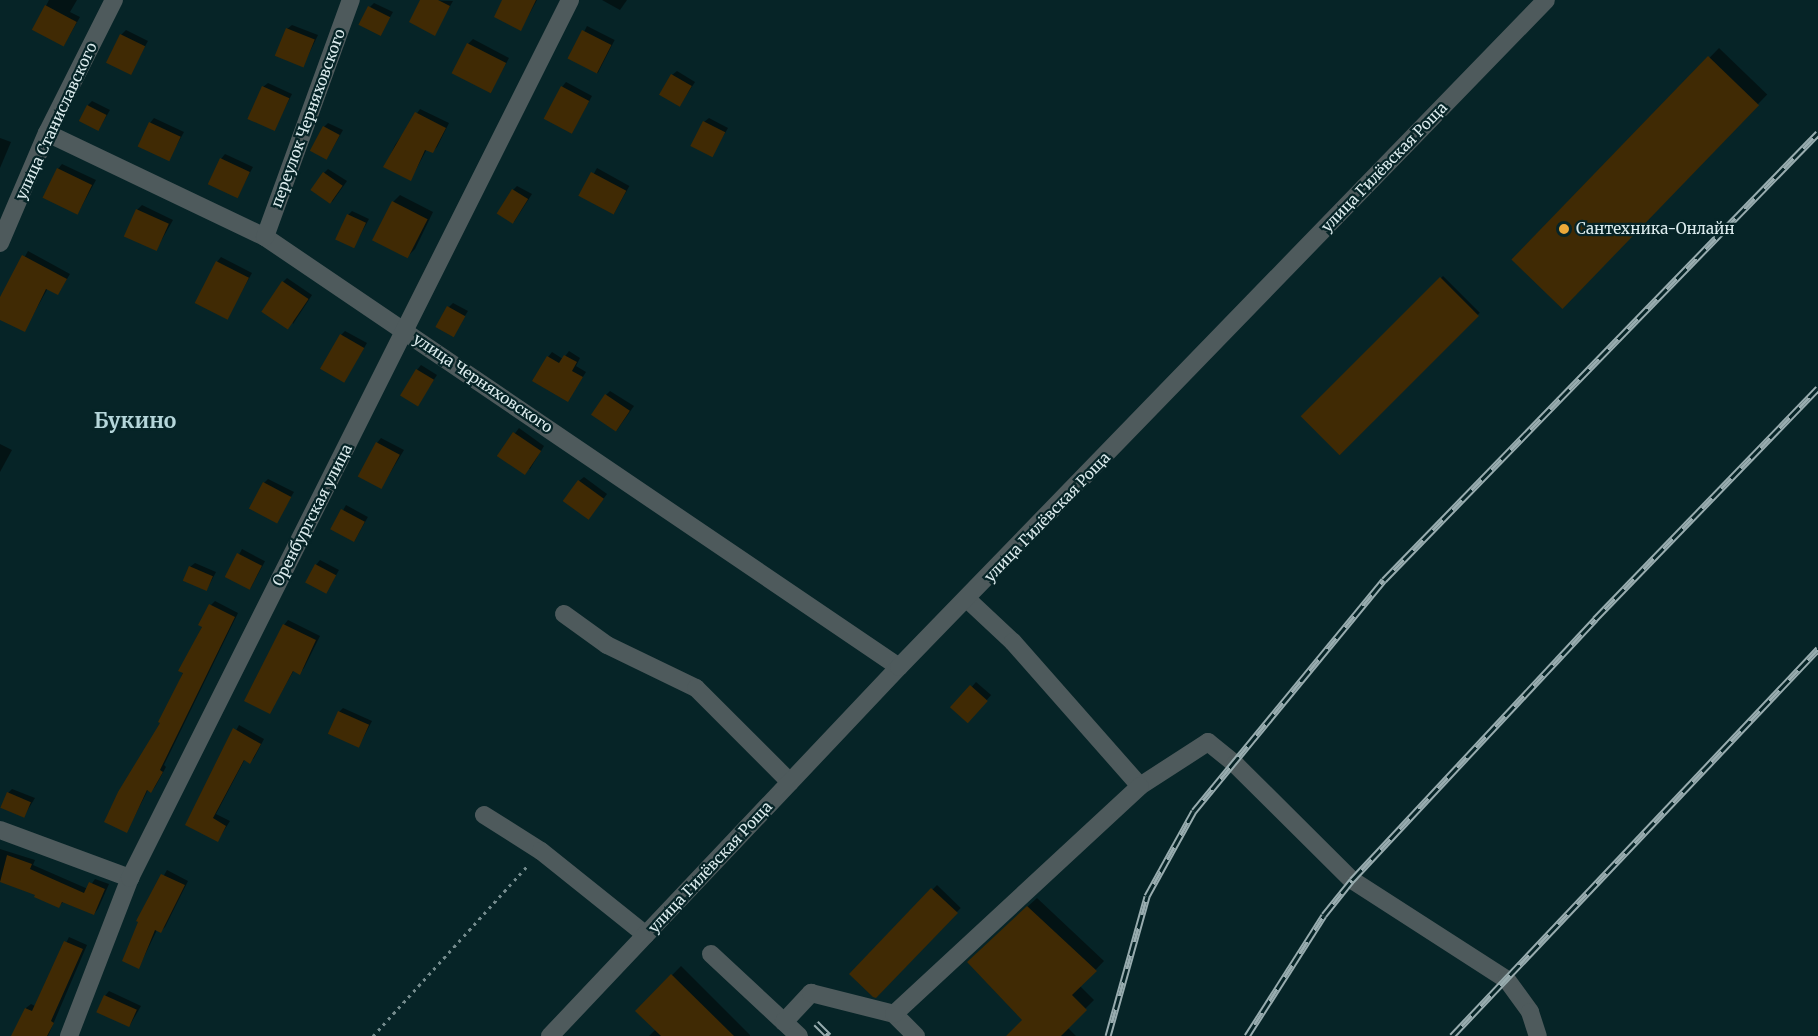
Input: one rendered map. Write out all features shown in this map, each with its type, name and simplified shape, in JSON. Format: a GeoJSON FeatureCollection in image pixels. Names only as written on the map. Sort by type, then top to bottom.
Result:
{"type":"FeatureCollection","features":[{"type":"Feature","properties":{"kind":"street","name":"улица Станиславского"},"geometry":{"type":"LineString","coordinates":[[0,243],[47,132],[114,0]]}},
{"type":"Feature","properties":{"kind":"street","name":"переулок Черняховского"},"geometry":{"type":"LineString","coordinates":[[265,237],[351,0]]}},
{"type":"Feature","properties":{"kind":"street","name":"Оренбургская улица"},"geometry":{"type":"LineString","coordinates":[[69,1036],[130,878],[570,0]]}},
{"type":"Feature","properties":{"kind":"street","name":"улица Гилёвская Роща"},"geometry":{"type":"LineString","coordinates":[[556,1034],[646,935],[899,667],[1546,0]]}},
{"type":"Feature","properties":{"kind":"street","name":"улица Черняховского"},"geometry":{"type":"LineString","coordinates":[[47,132],[265,237],[404,329],[899,667]]}},
{"type":"Feature","properties":{"kind":"street"},"geometry":{"type":"LineString","coordinates":[[967,599],[1013,642],[1140,786]]}},
{"type":"Feature","properties":{"kind":"street"},"geometry":{"type":"LineString","coordinates":[[564,614],[607,645],[696,688],[790,782]]}},
{"type":"Feature","properties":{"kind":"street"},"geometry":{"type":"LineString","coordinates":[[894,1014],[1140,786],[1208,742],[1235,764],[1352,880],[1507,981],[1530,1012],[1538,1036]]}},
{"type":"Feature","properties":{"kind":"street"},"geometry":{"type":"LineString","coordinates":[[484,815],[541,851],[646,935]]}},
{"type":"Feature","properties":{"kind":"street"},"geometry":{"type":"LineString","coordinates":[[0,830],[130,878]]}},
{"type":"Feature","properties":{"kind":"street"},"geometry":{"type":"LineString","coordinates":[[711,954],[799,1036]]}},
{"type":"Feature","properties":{"kind":"street"},"geometry":{"type":"LineString","coordinates":[[784,1022],[811,993],[894,1014],[916,1036]]}},
{"type":"Feature","properties":{"kind":"path"},"geometry":{"type":"LineString","coordinates":[[373,1036],[541,851]]}},
{"type":"Feature","properties":{"kind":"building"},"geometry":{"type":"Polygon","coordinates":[[[420,0],[438,0],[450,6],[435,36],[409,22],[420,0]]]}},
{"type":"Feature","properties":{"kind":"building"},"geometry":{"type":"Polygon","coordinates":[[[502,0],[536,0],[521,31],[494,17],[502,0]]]}},
{"type":"Feature","properties":{"kind":"building"},"geometry":{"type":"Polygon","coordinates":[[[45,5],[77,22],[64,47],[32,30],[45,5]]]}},
{"type":"Feature","properties":{"kind":"building"},"geometry":{"type":"Polygon","coordinates":[[[368,6],[390,17],[381,36],[358,25],[368,6]]]}},
{"type":"Feature","properties":{"kind":"building"},"geometry":{"type":"Polygon","coordinates":[[[286,28],[315,40],[304,67],[275,56],[286,28]]]}},
{"type":"Feature","properties":{"kind":"building"},"geometry":{"type":"Polygon","coordinates":[[[582,30],[611,45],[597,73],[567,59],[582,30]]]}},
{"type":"Feature","properties":{"kind":"building"},"geometry":{"type":"Polygon","coordinates":[[[120,34],[145,46],[131,75],[106,63],[120,34]]]}},
{"type":"Feature","properties":{"kind":"building"},"geometry":{"type":"Polygon","coordinates":[[[467,43],[506,63],[491,93],[452,73],[467,43]]]}},
{"type":"Feature","properties":{"kind":"building"},"geometry":{"type":"Polygon","coordinates":[[[1708,56],[1759,105],[1562,309],[1511,260],[1708,56]]]}},
{"type":"Feature","properties":{"kind":"building"},"geometry":{"type":"Polygon","coordinates":[[[671,74],[692,86],[680,107],[659,95],[671,74]]]}},
{"type":"Feature","properties":{"kind":"building"},"geometry":{"type":"Polygon","coordinates":[[[262,86],[289,98],[275,131],[247,119],[262,86]]]}},
{"type":"Feature","properties":{"kind":"building"},"geometry":{"type":"Polygon","coordinates":[[[561,86],[589,101],[572,134],[544,119],[561,86]]]}},
{"type":"Feature","properties":{"kind":"building"},"geometry":{"type":"Polygon","coordinates":[[[87,105],[107,115],[98,131],[79,121],[87,105]]]}},
{"type":"Feature","properties":{"kind":"building"},"geometry":{"type":"Polygon","coordinates":[[[415,112],[446,128],[433,153],[425,150],[411,181],[383,167],[415,112]]]}},
{"type":"Feature","properties":{"kind":"building"},"geometry":{"type":"Polygon","coordinates":[[[703,121],[725,132],[713,157],[690,146],[703,121]]]}},
{"type":"Feature","properties":{"kind":"building"},"geometry":{"type":"Polygon","coordinates":[[[149,122],[181,137],[169,161],[138,146],[149,122]]]}},
{"type":"Feature","properties":{"kind":"building"},"geometry":{"type":"Polygon","coordinates":[[[323,126],[340,135],[327,160],[310,151],[323,126]]]}},
{"type":"Feature","properties":{"kind":"building"},"geometry":{"type":"Polygon","coordinates":[[[220,158],[250,172],[238,198],[208,184],[220,158]]]}},
{"type":"Feature","properties":{"kind":"building"},"geometry":{"type":"Polygon","coordinates":[[[57,168],[92,185],[78,215],[43,198],[57,168]]]}},
{"type":"Feature","properties":{"kind":"building"},"geometry":{"type":"Polygon","coordinates":[[[323,172],[343,186],[330,204],[310,190],[323,172]]]}},
{"type":"Feature","properties":{"kind":"building"},"geometry":{"type":"Polygon","coordinates":[[[591,172],[626,191],[614,215],[578,196],[591,172]]]}},
{"type":"Feature","properties":{"kind":"building"},"geometry":{"type":"Polygon","coordinates":[[[512,189],[528,199],[513,224],[497,214],[512,189]]]}},
{"type":"Feature","properties":{"kind":"building"},"geometry":{"type":"Polygon","coordinates":[[[392,201],[428,219],[408,258],[372,240],[392,201]]]}},
{"type":"Feature","properties":{"kind":"building"},"geometry":{"type":"Polygon","coordinates":[[[136,209],[169,224],[157,251],[124,236],[136,209]]]}},
{"type":"Feature","properties":{"kind":"building"},"geometry":{"type":"Polygon","coordinates":[[[347,214],[366,223],[354,248],[335,239],[347,214]]]}},
{"type":"Feature","properties":{"kind":"building"},"geometry":{"type":"Polygon","coordinates":[[[22,255],[67,279],[58,295],[46,289],[25,332],[0,320],[0,297],[22,255]]]}},
{"type":"Feature","properties":{"kind":"building"},"geometry":{"type":"Polygon","coordinates":[[[216,261],[249,278],[228,320],[195,303],[216,261]]]}},
{"type":"Feature","properties":{"kind":"building"},"geometry":{"type":"Polygon","coordinates":[[[1440,277],[1479,316],[1340,455],[1301,416],[1440,277]]]}},
{"type":"Feature","properties":{"kind":"building"},"geometry":{"type":"Polygon","coordinates":[[[282,281],[309,299],[288,330],[261,312],[282,281]]]}},
{"type":"Feature","properties":{"kind":"building"},"geometry":{"type":"Polygon","coordinates":[[[447,306],[465,316],[454,337],[435,327],[447,306]]]}},
{"type":"Feature","properties":{"kind":"building"},"geometry":{"type":"Polygon","coordinates":[[[340,334],[364,348],[344,383],[320,369],[340,334]]]}},
{"type":"Feature","properties":{"kind":"building"},"geometry":{"type":"Polygon","coordinates":[[[564,355],[577,362],[572,371],[583,377],[568,402],[532,381],[547,356],[559,363],[564,355]]]}},
{"type":"Feature","properties":{"kind":"building"},"geometry":{"type":"Polygon","coordinates":[[[416,369],[434,380],[418,406],[400,396],[416,369]]]}},
{"type":"Feature","properties":{"kind":"building"},"geometry":{"type":"Polygon","coordinates":[[[605,394],[630,411],[616,432],[591,415],[605,394]]]}},
{"type":"Feature","properties":{"kind":"building"},"geometry":{"type":"Polygon","coordinates":[[[513,432],[541,451],[525,475],[497,456],[513,432]]]}},
{"type":"Feature","properties":{"kind":"building"},"geometry":{"type":"Polygon","coordinates":[[[376,442],[400,455],[382,489],[358,476],[376,442]]]}},
{"type":"Feature","properties":{"kind":"building"},"geometry":{"type":"Polygon","coordinates":[[[578,480],[604,499],[589,520],[563,501],[578,480]]]}},
{"type":"Feature","properties":{"kind":"building"},"geometry":{"type":"Polygon","coordinates":[[[263,482],[291,497],[277,524],[249,508],[263,482]]]}},
{"type":"Feature","properties":{"kind":"building"},"geometry":{"type":"Polygon","coordinates":[[[341,509],[365,522],[354,542],[330,529],[341,509]]]}},
{"type":"Feature","properties":{"kind":"building"},"geometry":{"type":"Polygon","coordinates":[[[237,553],[262,566],[250,590],[225,577],[237,553]]]}},
{"type":"Feature","properties":{"kind":"building"},"geometry":{"type":"Polygon","coordinates":[[[315,564],[336,575],[326,594],[305,583],[315,564]]]}},
{"type":"Feature","properties":{"kind":"building"},"geometry":{"type":"Polygon","coordinates":[[[189,566],[213,576],[207,591],[183,581],[189,566]]]}},
{"type":"Feature","properties":{"kind":"building"},"geometry":{"type":"Polygon","coordinates":[[[209,604],[235,617],[160,770],[163,772],[151,793],[147,790],[127,833],[104,822],[118,792],[160,723],[158,722],[183,673],[178,671],[202,627],[198,625],[209,604]]]}},
{"type":"Feature","properties":{"kind":"building"},"geometry":{"type":"Polygon","coordinates":[[[283,624],[316,640],[300,675],[293,671],[270,714],[244,701],[283,624]]]}},
{"type":"Feature","properties":{"kind":"building"},"geometry":{"type":"Polygon","coordinates":[[[970,685],[988,701],[968,723],[950,707],[970,685]]]}},
{"type":"Feature","properties":{"kind":"building"},"geometry":{"type":"Polygon","coordinates":[[[338,711],[369,725],[359,748],[328,734],[338,711]]]}},
{"type":"Feature","properties":{"kind":"building"},"geometry":{"type":"Polygon","coordinates":[[[233,728],[261,744],[250,764],[244,760],[213,818],[226,826],[218,842],[185,825],[233,728]]]}},
{"type":"Feature","properties":{"kind":"building"},"geometry":{"type":"Polygon","coordinates":[[[7,792],[31,802],[24,818],[0,808],[7,792]]]}},
{"type":"Feature","properties":{"kind":"building"},"geometry":{"type":"Polygon","coordinates":[[[7,855],[32,864],[30,869],[84,893],[89,882],[105,889],[94,915],[62,902],[59,908],[34,897],[35,895],[0,882],[7,855]]]}},
{"type":"Feature","properties":{"kind":"building"},"geometry":{"type":"Polygon","coordinates":[[[161,874],[185,885],[161,933],[155,930],[139,969],[122,961],[138,922],[136,921],[161,874]]]}},
{"type":"Feature","properties":{"kind":"building"},"geometry":{"type":"Polygon","coordinates":[[[931,888],[958,913],[876,998],[873,997],[849,974],[931,888]]]}},
{"type":"Feature","properties":{"kind":"building"},"geometry":{"type":"Polygon","coordinates":[[[1027,906],[1097,971],[1072,995],[1087,1010],[1061,1036],[1006,1036],[1022,1020],[967,962],[1027,906]]]}},
{"type":"Feature","properties":{"kind":"building"},"geometry":{"type":"Polygon","coordinates":[[[64,941],[83,949],[51,1021],[54,1023],[47,1036],[11,1036],[25,1008],[32,1011],[64,941]]]}},
{"type":"Feature","properties":{"kind":"building"},"geometry":{"type":"Polygon","coordinates":[[[671,974],[734,1036],[661,1036],[635,1011],[671,974]]]}},
{"type":"Feature","properties":{"kind":"building"},"geometry":{"type":"Polygon","coordinates":[[[104,995],[137,1010],[129,1027],[96,1012],[104,995]]]}},
{"type":"Feature","properties":{"kind":"railway"},"geometry":{"type":"LineString","coordinates":[[1108,1036],[1147,896],[1194,811],[1384,580],[1818,133]]}},
{"type":"Feature","properties":{"kind":"railway"},"geometry":{"type":"LineString","coordinates":[[1247,1036],[1324,915],[1352,880],[1595,619],[1818,388]]}},
{"type":"Feature","properties":{"kind":"railway"},"geometry":{"type":"LineString","coordinates":[[1452,1036],[1818,649]]}},
{"type":"Feature","properties":{"kind":"railway"},"geometry":{"type":"LineString","coordinates":[[816,1023],[829,1036]]}},
{"type":"Feature","properties":{"kind":"place","name":"Сантехника-Онлайн"},"geometry":{"type":"Point","coordinates":[1564,229]}},
{"type":"Feature","properties":{"kind":"district","name":"Букино"},"geometry":{"type":"Point","coordinates":[135,421]}}]}
